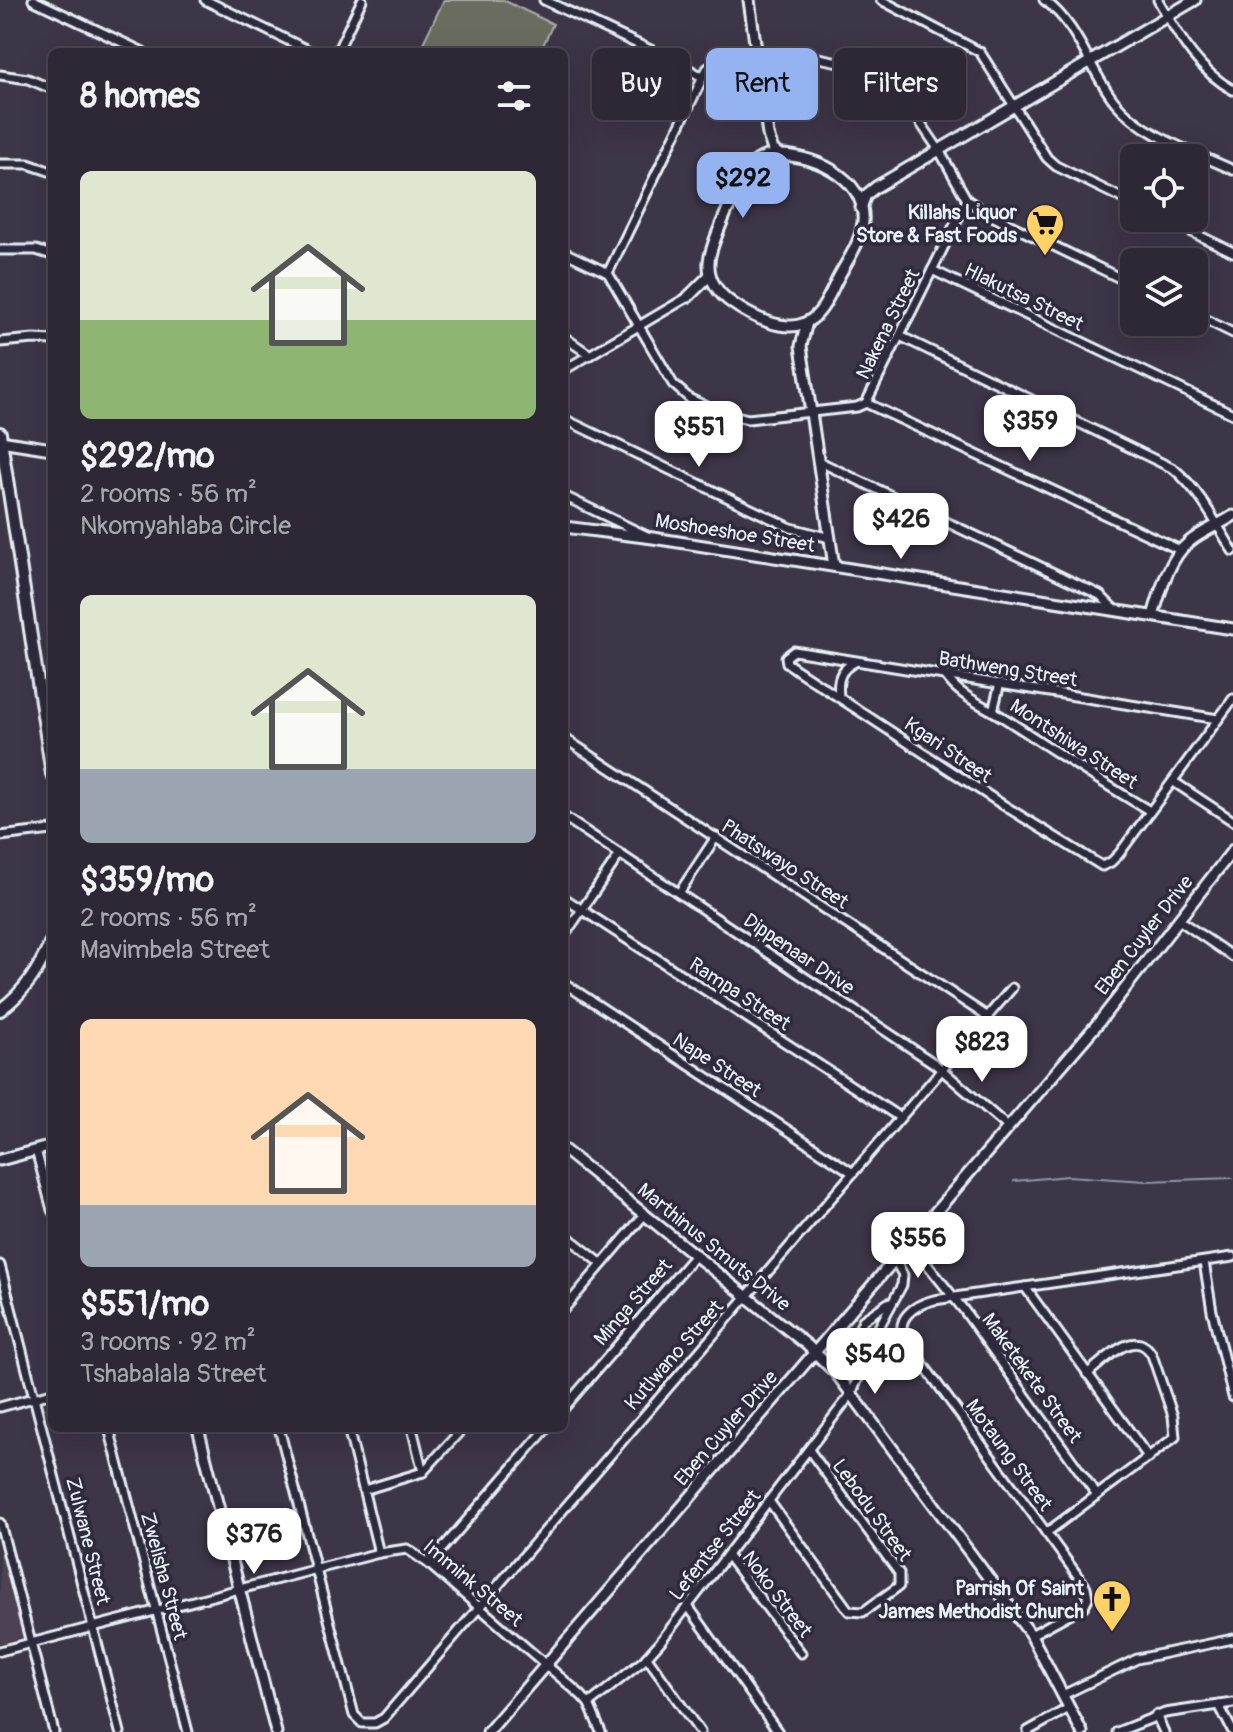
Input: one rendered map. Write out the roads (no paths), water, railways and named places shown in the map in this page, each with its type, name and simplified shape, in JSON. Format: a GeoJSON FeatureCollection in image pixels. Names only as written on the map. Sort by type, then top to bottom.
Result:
{"type":"FeatureCollection","features":[{"type":"Feature","properties":{"kind":"main road"},"geometry":{"type":"LineString","coordinates":[[0,438],[48,748]]}},
{"type":"Feature","properties":{"kind":"main road"},"geometry":{"type":"LineString","coordinates":[[0,1010],[25,989],[48,949]]}},
{"type":"Feature","properties":{"kind":"street"},"geometry":{"type":"LineString","coordinates":[[33,0],[135,48]]}},
{"type":"Feature","properties":{"kind":"street"},"geometry":{"type":"LineString","coordinates":[[205,0],[304,48]]}},
{"type":"Feature","properties":{"kind":"street"},"geometry":{"type":"LineString","coordinates":[[339,48],[362,0]]}},
{"type":"Feature","properties":{"kind":"street"},"geometry":{"type":"LineString","coordinates":[[544,0],[702,77]]}},
{"type":"Feature","properties":{"kind":"street"},"geometry":{"type":"LineString","coordinates":[[749,0],[756,48]]}},
{"type":"Feature","properties":{"kind":"street"},"geometry":{"type":"LineString","coordinates":[[881,0],[980,52],[1035,142],[1056,166],[1120,197]]}},
{"type":"Feature","properties":{"kind":"street"},"geometry":{"type":"LineString","coordinates":[[1044,0],[1067,22],[1113,100],[1130,117],[1150,131],[1233,170]]}},
{"type":"Feature","properties":{"kind":"street"},"geometry":{"type":"LineString","coordinates":[[1158,0],[1189,53],[1214,79],[1233,90]]}},
{"type":"Feature","properties":{"kind":"street"},"geometry":{"type":"LineString","coordinates":[[861,208],[866,195],[876,187],[1195,0]]}},
{"type":"Feature","properties":{"kind":"street"},"geometry":{"type":"LineString","coordinates":[[818,58],[843,63],[896,91],[920,119],[967,200],[992,216],[1120,278]]}},
{"type":"Feature","properties":{"kind":"street"},"geometry":{"type":"LineString","coordinates":[[568,254],[608,273],[706,71]]}},
{"type":"Feature","properties":{"kind":"street"},"geometry":{"type":"LineString","coordinates":[[0,75],[28,79],[48,87]]}},
{"type":"Feature","properties":{"kind":"street"},"geometry":{"type":"LineString","coordinates":[[766,120],[773,150],[780,155]]}},
{"type":"Feature","properties":{"kind":"street"},"geometry":{"type":"LineString","coordinates":[[768,135],[766,149],[749,168],[713,245],[708,264],[710,275],[718,291],[746,312],[788,326],[807,322]]}},
{"type":"Feature","properties":{"kind":"street"},"geometry":{"type":"LineString","coordinates":[[761,158],[780,155],[798,157],[822,165],[849,184],[861,208],[863,224],[854,248],[825,303],[807,322],[801,346],[834,566]]}},
{"type":"Feature","properties":{"kind":"street"},"geometry":{"type":"LineString","coordinates":[[0,164],[28,164],[48,171]]}},
{"type":"Feature","properties":{"kind":"street"},"geometry":{"type":"LineString","coordinates":[[849,184],[876,187]]}},
{"type":"Feature","properties":{"kind":"street","name":"Nakena Street"},"geometry":{"type":"LineString","coordinates":[[608,273],[673,384],[690,399],[716,411],[748,419],[811,413],[866,403],[967,200]]}},
{"type":"Feature","properties":{"kind":"street"},"geometry":{"type":"LineString","coordinates":[[1192,232],[1233,252]]}},
{"type":"Feature","properties":{"kind":"street"},"geometry":{"type":"LineString","coordinates":[[0,250],[27,249],[48,254]]}},
{"type":"Feature","properties":{"kind":"street","name":"Hlakutsa Street"},"geometry":{"type":"LineString","coordinates":[[932,270],[1233,414]]}},
{"type":"Feature","properties":{"kind":"street"},"geometry":{"type":"LineString","coordinates":[[568,368],[688,297],[710,275]]}},
{"type":"Feature","properties":{"kind":"street"},"geometry":{"type":"LineString","coordinates":[[688,297],[718,291]]}},
{"type":"Feature","properties":{"kind":"street"},"geometry":{"type":"LineString","coordinates":[[1208,321],[1233,333]]}},
{"type":"Feature","properties":{"kind":"street"},"geometry":{"type":"LineString","coordinates":[[788,326],[801,346]]}},
{"type":"Feature","properties":{"kind":"street"},"geometry":{"type":"LineString","coordinates":[[900,336],[1174,469],[1189,481],[1233,551]]}},
{"type":"Feature","properties":{"kind":"street"},"geometry":{"type":"LineString","coordinates":[[0,342],[48,340]]}},
{"type":"Feature","properties":{"kind":"street"},"geometry":{"type":"LineString","coordinates":[[568,340],[590,355]]}},
{"type":"Feature","properties":{"kind":"street"},"geometry":{"type":"LineString","coordinates":[[866,403],[1180,550]]}},
{"type":"Feature","properties":{"kind":"street"},"geometry":{"type":"LineString","coordinates":[[568,421],[791,528],[830,538]]}},
{"type":"Feature","properties":{"kind":"street"},"geometry":{"type":"LineString","coordinates":[[0,438],[48,448]]}},
{"type":"Feature","properties":{"kind":"street"},"geometry":{"type":"LineString","coordinates":[[818,461],[1100,595],[1115,610]]}},
{"type":"Feature","properties":{"kind":"street"},"geometry":{"type":"LineString","coordinates":[[568,498],[653,538]]}},
{"type":"Feature","properties":{"kind":"street"},"geometry":{"type":"LineString","coordinates":[[1153,616],[1180,550],[1195,537],[1233,516]]}},
{"type":"Feature","properties":{"kind":"street","name":"Moshoeshoe Street"},"geometry":{"type":"LineString","coordinates":[[568,527],[653,538],[1233,629]]}},
{"type":"Feature","properties":{"kind":"street","name":"Bathweng Street"},"geometry":{"type":"LineString","coordinates":[[794,651],[1218,719]]}},
{"type":"Feature","properties":{"kind":"street","name":"Kgari Street"},"geometry":{"type":"LineString","coordinates":[[794,651],[787,655],[787,663],[1096,865],[1107,864],[1119,854],[1150,811]]}},
{"type":"Feature","properties":{"kind":"street"},"geometry":{"type":"LineString","coordinates":[[839,696],[838,684],[842,673],[847,666],[858,661]]}},
{"type":"Feature","properties":{"kind":"street","name":"Montshiwa Street"},"geometry":{"type":"LineString","coordinates":[[945,675],[964,696],[993,711],[1150,811]]}},
{"type":"Feature","properties":{"kind":"street"},"geometry":{"type":"LineString","coordinates":[[993,711],[1000,683]]}},
{"type":"Feature","properties":{"kind":"street"},"geometry":{"type":"LineString","coordinates":[[1150,811],[1233,699]]}},
{"type":"Feature","properties":{"kind":"street","name":"Phatswayo Street"},"geometry":{"type":"LineString","coordinates":[[568,741],[988,1017]]}},
{"type":"Feature","properties":{"kind":"street"},"geometry":{"type":"LineString","coordinates":[[1174,782],[1233,821]]}},
{"type":"Feature","properties":{"kind":"street","name":"Dippenaar Drive"},"geometry":{"type":"LineString","coordinates":[[568,820],[942,1070],[1008,1127]]}},
{"type":"Feature","properties":{"kind":"street"},"geometry":{"type":"LineString","coordinates":[[0,836],[48,830]]}},
{"type":"Feature","properties":{"kind":"street"},"geometry":{"type":"LineString","coordinates":[[679,893],[716,837]]}},
{"type":"Feature","properties":{"kind":"street","name":"Eben Cuyler Drive"},"geometry":{"type":"LineString","coordinates":[[488,1732],[1099,1022],[1233,850]]}},
{"type":"Feature","properties":{"kind":"street"},"geometry":{"type":"LineString","coordinates":[[568,930],[620,854]]}},
{"type":"Feature","properties":{"kind":"street","name":"Rampa Street"},"geometry":{"type":"LineString","coordinates":[[568,901],[899,1117]]}},
{"type":"Feature","properties":{"kind":"street"},"geometry":{"type":"LineString","coordinates":[[1179,920],[1233,957]]}},
{"type":"Feature","properties":{"kind":"street","name":"Nape Street"},"geometry":{"type":"LineString","coordinates":[[568,986],[853,1173]]}},
{"type":"Feature","properties":{"kind":"street","name":"Kutlwano Street"},"geometry":{"type":"LineString","coordinates":[[316,1570],[354,1715],[362,1723],[381,1721],[1012,988]]}},
{"type":"Feature","properties":{"kind":"street"},"geometry":{"type":"LineString","coordinates":[[0,1160],[48,1147]]}},
{"type":"Feature","properties":{"kind":"street"},"geometry":{"type":"LineString","coordinates":[[36,1150],[48,1195]]}},
{"type":"Feature","properties":{"kind":"street","name":"Marthinus Smuts Drive"},"geometry":{"type":"LineString","coordinates":[[568,1153],[696,1254],[815,1352],[836,1373],[1031,1635],[1082,1732]]}},
{"type":"Feature","properties":{"kind":"street"},"geometry":{"type":"LineString","coordinates":[[568,1304],[645,1214]]}},
{"type":"Feature","properties":{"kind":"street"},"geometry":{"type":"LineString","coordinates":[[568,1237],[602,1264]]}},
{"type":"Feature","properties":{"kind":"street","name":"Maketekete Street"},"geometry":{"type":"LineString","coordinates":[[910,1243],[954,1297],[1097,1495]]}},
{"type":"Feature","properties":{"kind":"street","name":"Minga Street"},"geometry":{"type":"LineString","coordinates":[[568,1403],[696,1254]]}},
{"type":"Feature","properties":{"kind":"street"},"geometry":{"type":"LineString","coordinates":[[954,1297],[1233,1257]]}},
{"type":"Feature","properties":{"kind":"street","name":"Lefentse Street"},"geometry":{"type":"LineString","coordinates":[[589,1704],[647,1657],[852,1393],[890,1302],[902,1285],[903,1275],[895,1260]]}},
{"type":"Feature","properties":{"kind":"street"},"geometry":{"type":"LineString","coordinates":[[1204,1262],[1212,1311],[1233,1397]]}},
{"type":"Feature","properties":{"kind":"street","name":"Zulwane Street"},"geometry":{"type":"LineString","coordinates":[[0,1265],[120,1732]]}},
{"type":"Feature","properties":{"kind":"street"},"geometry":{"type":"LineString","coordinates":[[1025,1287],[1149,1458]]}},
{"type":"Feature","properties":{"kind":"street","name":"Motaung Street"},"geometry":{"type":"LineString","coordinates":[[954,1297],[920,1304],[902,1322],[902,1334],[1084,1583],[1088,1598],[1084,1606],[1031,1635]]}},
{"type":"Feature","properties":{"kind":"street"},"geometry":{"type":"LineString","coordinates":[[836,1373],[848,1356],[863,1320],[890,1302]]}},
{"type":"Feature","properties":{"kind":"street"},"geometry":{"type":"LineString","coordinates":[[1046,1533],[1171,1442],[1176,1431],[1149,1349],[1139,1343],[1127,1344],[1087,1374]]}},
{"type":"Feature","properties":{"kind":"street"},"geometry":{"type":"LineString","coordinates":[[0,1407],[48,1394]]}},
{"type":"Feature","properties":{"kind":"street","name":"Zwelisha Street"},"geometry":{"type":"LineString","coordinates":[[110,1432],[188,1732]]}},
{"type":"Feature","properties":{"kind":"street"},"geometry":{"type":"LineString","coordinates":[[199,1432],[276,1732]]}},
{"type":"Feature","properties":{"kind":"street"},"geometry":{"type":"LineString","coordinates":[[280,1432],[316,1570]]}},
{"type":"Feature","properties":{"kind":"street"},"geometry":{"type":"LineString","coordinates":[[349,1432],[379,1553]]}},
{"type":"Feature","properties":{"kind":"street"},"geometry":{"type":"LineString","coordinates":[[413,1432],[423,1472]]}},
{"type":"Feature","properties":{"kind":"street"},"geometry":{"type":"LineString","coordinates":[[364,1490],[423,1472],[459,1432]]}},
{"type":"Feature","properties":{"kind":"street"},"geometry":{"type":"LineString","coordinates":[[429,1564],[544,1432]]}},
{"type":"Feature","properties":{"kind":"street","name":"Lebodu Street"},"geometry":{"type":"LineString","coordinates":[[769,1501],[853,1613],[863,1612],[901,1582],[809,1450]]}},
{"type":"Feature","properties":{"kind":"street"},"geometry":{"type":"LineString","coordinates":[[0,1523],[54,1732]]}},
{"type":"Feature","properties":{"kind":"street","name":"Immink Street"},"geometry":{"type":"LineString","coordinates":[[0,1651],[379,1553],[407,1549],[429,1564],[589,1704]]}},
{"type":"Feature","properties":{"kind":"street","name":"Noko Street"},"geometry":{"type":"LineString","coordinates":[[727,1555],[801,1653]]}},
{"type":"Feature","properties":{"kind":"street"},"geometry":{"type":"LineString","coordinates":[[688,1606],[778,1732]]}},
{"type":"Feature","properties":{"kind":"street"},"geometry":{"type":"LineString","coordinates":[[1063,1695],[1137,1659],[1233,1639]]}},
{"type":"Feature","properties":{"kind":"street"},"geometry":{"type":"LineString","coordinates":[[647,1657],[700,1732]]}},
{"type":"Feature","properties":{"kind":"street"},"geometry":{"type":"LineString","coordinates":[[1117,1732],[1156,1715],[1233,1703]]}},
{"type":"Feature","properties":{"kind":"street"},"geometry":{"type":"LineString","coordinates":[[589,1704],[601,1732]]}},
{"type":"Feature","properties":{"kind":"street"},"geometry":{"type":"LineString","coordinates":[[1219,1705],[1233,1732]]}},
{"type":"Feature","properties":{"kind":"street"},"geometry":{"type":"LineString","coordinates":[[1028,1731],[1069,1708]]}},
{"type":"Feature","properties":{"kind":"street"},"geometry":{"type":"LineString","coordinates":[[1156,1715],[1164,1732]]}},
{"type":"Feature","properties":{"kind":"waterway"},"geometry":{"type":"LineString","coordinates":[[1014,1181],[1068,1176],[1146,1181],[1233,1178]]}},
{"type":"Feature","properties":{"kind":"place","name":"Killahs Liquor Store & Fast Foods"},"geometry":{"type":"Point","coordinates":[1045,257]}},
{"type":"Feature","properties":{"kind":"place","name":"Parrish Of Saint James Methodist Church"},"geometry":{"type":"Point","coordinates":[1112,1633]}}]}
